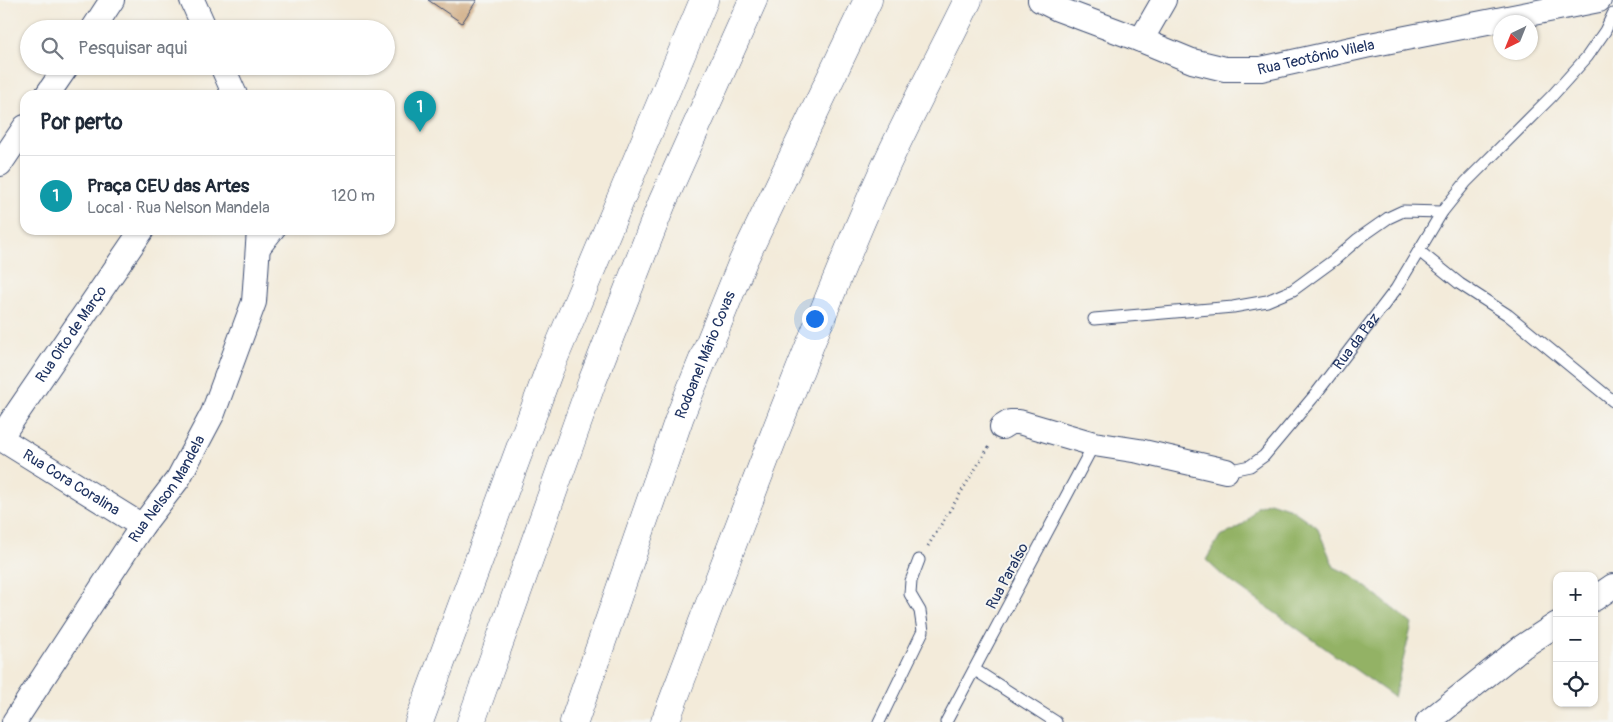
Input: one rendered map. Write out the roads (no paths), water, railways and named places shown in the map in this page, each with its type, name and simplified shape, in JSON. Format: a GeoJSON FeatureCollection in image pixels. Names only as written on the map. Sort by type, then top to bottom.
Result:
{"type":"FeatureCollection","features":[{"type":"Feature","properties":{"kind":"main road"},"geometry":{"type":"LineString","coordinates":[[419,722],[549,370],[704,0]]}},
{"type":"Feature","properties":{"kind":"main road"},"geometry":{"type":"LineString","coordinates":[[470,722],[592,382],[662,203],[754,0]]}},
{"type":"Feature","properties":{"kind":"main road","name":"Rodoanel Mário Covas"},"geometry":{"type":"LineString","coordinates":[[574,722],[680,416],[735,280],[868,0]]}},
{"type":"Feature","properties":{"kind":"main road"},"geometry":{"type":"LineString","coordinates":[[665,722],[791,391],[826,305],[877,185],[968,0]]}},
{"type":"Feature","properties":{"kind":"street"},"geometry":{"type":"LineString","coordinates":[[99,20],[112,0]]}},
{"type":"Feature","properties":{"kind":"street"},"geometry":{"type":"LineString","coordinates":[[192,0],[201,20]]}},
{"type":"Feature","properties":{"kind":"street","name":"Rua Teotônio Vilela"},"geometry":{"type":"LineString","coordinates":[[1040,0],[1058,9],[1192,61],[1225,69],[1261,69],[1365,46],[1599,0]]}},
{"type":"Feature","properties":{"kind":"street"},"geometry":{"type":"LineString","coordinates":[[1142,40],[1164,0]]}},
{"type":"Feature","properties":{"kind":"street"},"geometry":{"type":"LineString","coordinates":[[50,90],[61,75]]}},
{"type":"Feature","properties":{"kind":"street"},"geometry":{"type":"LineString","coordinates":[[226,75],[233,90]]}},
{"type":"Feature","properties":{"kind":"street"},"geometry":{"type":"LineString","coordinates":[[0,164],[20,135]]}},
{"type":"Feature","properties":{"kind":"street","name":"Rua Oito de Março"},"geometry":{"type":"LineString","coordinates":[[0,438],[139,235]]}},
{"type":"Feature","properties":{"kind":"street","name":"Rua Nelson Mandela"},"geometry":{"type":"LineString","coordinates":[[14,722],[142,526],[178,479],[213,413],[254,302],[259,235]]}},
{"type":"Feature","properties":{"kind":"street","name":"Rua da Paz"},"geometry":{"type":"LineString","coordinates":[[1002,427],[1010,422],[1019,422],[1094,444],[1139,451],[1226,471]]}},
{"type":"Feature","properties":{"kind":"street","name":"Rua Cora Coralina"},"geometry":{"type":"LineString","coordinates":[[0,438],[142,526]]}},
{"type":"Feature","properties":{"kind":"street"},"geometry":{"type":"LineString","coordinates":[[1598,596],[1613,586]]}},
{"type":"Feature","properties":{"kind":"street"},"geometry":{"type":"LineString","coordinates":[[1428,722],[1522,647],[1553,627]]}},
{"type":"Feature","properties":{"kind":"lane","name":"Rua da Paz"},"geometry":{"type":"LineString","coordinates":[[1226,471],[1250,466],[1264,456],[1315,395],[1396,289],[1442,212],[1466,182],[1551,97],[1587,57],[1613,14]]}},
{"type":"Feature","properties":{"kind":"lane"},"geometry":{"type":"LineString","coordinates":[[1094,319],[1232,308],[1267,300],[1293,290],[1388,218],[1403,211],[1442,212]]}},
{"type":"Feature","properties":{"kind":"lane"},"geometry":{"type":"LineString","coordinates":[[257,259],[276,235]]}},
{"type":"Feature","properties":{"kind":"lane"},"geometry":{"type":"LineString","coordinates":[[1419,251],[1460,284],[1508,315],[1613,401]]}},
{"type":"Feature","properties":{"kind":"lane","name":"Rua Paraíso"},"geometry":{"type":"LineString","coordinates":[[946,722],[1094,444]]}},
{"type":"Feature","properties":{"kind":"lane"},"geometry":{"type":"LineString","coordinates":[[879,722],[923,631],[920,611],[910,594],[912,581],[920,560]]}},
{"type":"Feature","properties":{"kind":"lane"},"geometry":{"type":"LineString","coordinates":[[975,670],[1056,722]]}},
{"type":"Feature","properties":{"kind":"place","name":"Praça CEU das Artes"},"geometry":{"type":"Point","coordinates":[420,132]}}]}
